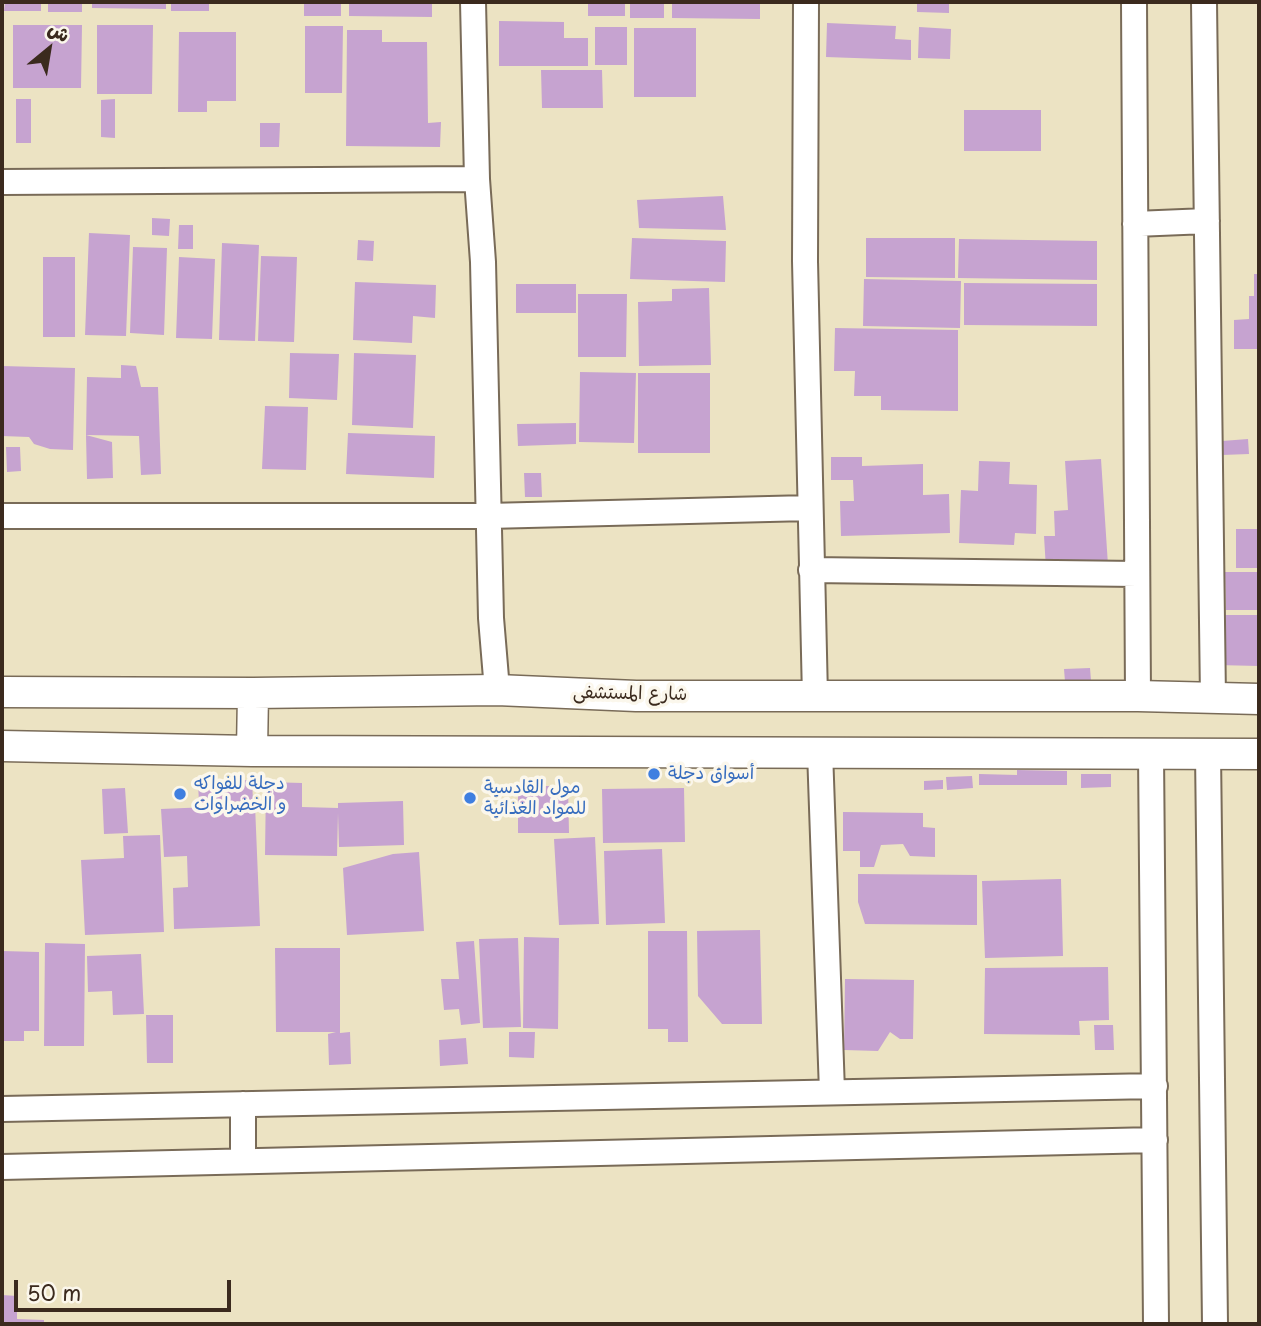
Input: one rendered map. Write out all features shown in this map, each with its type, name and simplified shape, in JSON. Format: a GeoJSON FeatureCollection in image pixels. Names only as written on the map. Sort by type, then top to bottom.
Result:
{"type":"FeatureCollection","features":[{"type":"Feature","properties":{"kind":"street"},"geometry":{"type":"LineString","coordinates":[[473,2],[477,179],[483,262],[491,618],[497,690]]}},
{"type":"Feature","properties":{"kind":"street"},"geometry":{"type":"LineString","coordinates":[[806,2],[805,261],[815,697]]}},
{"type":"Feature","properties":{"kind":"street"},"geometry":{"type":"LineString","coordinates":[[1134,2],[1138,696]]}},
{"type":"Feature","properties":{"kind":"street"},"geometry":{"type":"LineString","coordinates":[[1204,2],[1213,699]]}},
{"type":"Feature","properties":{"kind":"street"},"geometry":{"type":"LineString","coordinates":[[2,182],[477,179]]}},
{"type":"Feature","properties":{"kind":"street"},"geometry":{"type":"LineString","coordinates":[[1135,224],[1207,221]]}},
{"type":"Feature","properties":{"kind":"street"},"geometry":{"type":"LineString","coordinates":[[2,516],[488,516],[809,508]]}},
{"type":"Feature","properties":{"kind":"street"},"geometry":{"type":"LineString","coordinates":[[811,570],[1137,574]]}},
{"type":"Feature","properties":{"kind":"street","name":"شارع المستشفى"},"geometry":{"type":"LineString","coordinates":[[2,692],[253,694],[497,690],[636,695],[1138,696],[1259,699]]}},
{"type":"Feature","properties":{"kind":"street"},"geometry":{"type":"LineString","coordinates":[[253,694],[253,751]]}},
{"type":"Feature","properties":{"kind":"street"},"geometry":{"type":"LineString","coordinates":[[2,746],[253,751],[1259,754]]}},
{"type":"Feature","properties":{"kind":"street"},"geometry":{"type":"LineString","coordinates":[[820,751],[832,1092]]}},
{"type":"Feature","properties":{"kind":"street"},"geometry":{"type":"LineString","coordinates":[[1151,753],[1156,1324]]}},
{"type":"Feature","properties":{"kind":"street"},"geometry":{"type":"LineString","coordinates":[[1208,754],[1215,1324]]}},
{"type":"Feature","properties":{"kind":"street"},"geometry":{"type":"LineString","coordinates":[[2,1109],[1155,1086]]}},
{"type":"Feature","properties":{"kind":"street"},"geometry":{"type":"LineString","coordinates":[[243,1104],[243,1160]]}},
{"type":"Feature","properties":{"kind":"street"},"geometry":{"type":"LineString","coordinates":[[2,1167],[1156,1140]]}},
{"type":"Feature","properties":{"kind":"building"},"geometry":{"type":"Polygon","coordinates":[[[5,2],[41,2],[41,11],[4,11],[5,2]]]}},
{"type":"Feature","properties":{"kind":"building"},"geometry":{"type":"Polygon","coordinates":[[[48,2],[82,2],[82,12],[48,12],[48,2]]]}},
{"type":"Feature","properties":{"kind":"building"},"geometry":{"type":"Polygon","coordinates":[[[92,2],[166,2],[166,9],[92,8],[92,2]]]}},
{"type":"Feature","properties":{"kind":"building"},"geometry":{"type":"Polygon","coordinates":[[[171,2],[209,2],[209,11],[171,11],[171,2]]]}},
{"type":"Feature","properties":{"kind":"building"},"geometry":{"type":"Polygon","coordinates":[[[304,2],[341,2],[341,16],[304,16],[304,2]]]}},
{"type":"Feature","properties":{"kind":"building"},"geometry":{"type":"Polygon","coordinates":[[[349,2],[432,2],[432,17],[349,16],[349,2]]]}},
{"type":"Feature","properties":{"kind":"building"},"geometry":{"type":"Polygon","coordinates":[[[588,2],[625,2],[625,16],[588,16],[588,2]]]}},
{"type":"Feature","properties":{"kind":"building"},"geometry":{"type":"Polygon","coordinates":[[[630,2],[664,2],[664,18],[630,18],[630,2]]]}},
{"type":"Feature","properties":{"kind":"building"},"geometry":{"type":"Polygon","coordinates":[[[672,2],[760,2],[760,19],[672,18],[672,2]]]}},
{"type":"Feature","properties":{"kind":"building"},"geometry":{"type":"Polygon","coordinates":[[[917,2],[949,2],[949,13],[917,12],[917,2]]]}},
{"type":"Feature","properties":{"kind":"building"},"geometry":{"type":"Polygon","coordinates":[[[499,21],[564,22],[564,38],[588,38],[588,66],[499,66],[499,21]]]}},
{"type":"Feature","properties":{"kind":"building"},"geometry":{"type":"Polygon","coordinates":[[[827,23],[896,26],[895,39],[911,40],[911,60],[826,57],[827,23]]]}},
{"type":"Feature","properties":{"kind":"building"},"geometry":{"type":"Polygon","coordinates":[[[13,25],[82,25],[81,88],[13,88],[13,25]]]}},
{"type":"Feature","properties":{"kind":"building"},"geometry":{"type":"Polygon","coordinates":[[[97,25],[153,25],[152,94],[97,94],[97,25]]]}},
{"type":"Feature","properties":{"kind":"building"},"geometry":{"type":"Polygon","coordinates":[[[305,26],[343,26],[342,93],[305,93],[305,26]]]}},
{"type":"Feature","properties":{"kind":"building"},"geometry":{"type":"Polygon","coordinates":[[[595,27],[627,27],[627,65],[595,65],[595,27]]]}},
{"type":"Feature","properties":{"kind":"building"},"geometry":{"type":"Polygon","coordinates":[[[919,27],[951,29],[950,59],[918,58],[919,27]]]}},
{"type":"Feature","properties":{"kind":"building"},"geometry":{"type":"Polygon","coordinates":[[[634,28],[696,28],[696,97],[634,97],[634,28]]]}},
{"type":"Feature","properties":{"kind":"building"},"geometry":{"type":"Polygon","coordinates":[[[347,30],[382,30],[382,42],[427,42],[428,123],[441,122],[440,147],[346,146],[347,30]]]}},
{"type":"Feature","properties":{"kind":"building"},"geometry":{"type":"Polygon","coordinates":[[[179,32],[236,32],[236,101],[207,101],[207,112],[178,112],[179,32]]]}},
{"type":"Feature","properties":{"kind":"building"},"geometry":{"type":"Polygon","coordinates":[[[541,70],[602,70],[603,108],[542,108],[541,70]]]}},
{"type":"Feature","properties":{"kind":"building"},"geometry":{"type":"Polygon","coordinates":[[[16,99],[31,99],[31,143],[16,143],[16,99]]]}},
{"type":"Feature","properties":{"kind":"building"},"geometry":{"type":"Polygon","coordinates":[[[115,99],[115,138],[101,137],[101,100],[115,99]]]}},
{"type":"Feature","properties":{"kind":"building"},"geometry":{"type":"Polygon","coordinates":[[[964,110],[1041,110],[1041,151],[964,151],[964,110]]]}},
{"type":"Feature","properties":{"kind":"building"},"geometry":{"type":"Polygon","coordinates":[[[260,123],[280,123],[279,147],[260,147],[260,123]]]}},
{"type":"Feature","properties":{"kind":"building"},"geometry":{"type":"Polygon","coordinates":[[[723,196],[726,230],[639,228],[637,200],[723,196]]]}},
{"type":"Feature","properties":{"kind":"building"},"geometry":{"type":"Polygon","coordinates":[[[152,218],[170,219],[169,236],[152,235],[152,218]]]}},
{"type":"Feature","properties":{"kind":"building"},"geometry":{"type":"Polygon","coordinates":[[[179,225],[193,225],[193,249],[178,249],[179,225]]]}},
{"type":"Feature","properties":{"kind":"building"},"geometry":{"type":"Polygon","coordinates":[[[89,233],[130,235],[126,336],[85,335],[89,233]]]}},
{"type":"Feature","properties":{"kind":"building"},"geometry":{"type":"Polygon","coordinates":[[[632,238],[726,241],[725,282],[630,279],[632,238]]]}},
{"type":"Feature","properties":{"kind":"building"},"geometry":{"type":"Polygon","coordinates":[[[866,238],[955,238],[955,278],[866,277],[866,238]]]}},
{"type":"Feature","properties":{"kind":"building"},"geometry":{"type":"Polygon","coordinates":[[[959,239],[1097,241],[1097,280],[958,278],[959,239]]]}},
{"type":"Feature","properties":{"kind":"building"},"geometry":{"type":"Polygon","coordinates":[[[358,240],[374,241],[373,261],[357,260],[358,240]]]}},
{"type":"Feature","properties":{"kind":"building"},"geometry":{"type":"Polygon","coordinates":[[[222,243],[259,245],[255,341],[219,340],[222,243]]]}},
{"type":"Feature","properties":{"kind":"building"},"geometry":{"type":"Polygon","coordinates":[[[133,247],[167,248],[164,335],[130,333],[133,247]]]}},
{"type":"Feature","properties":{"kind":"building"},"geometry":{"type":"Polygon","coordinates":[[[261,256],[297,257],[294,342],[258,341],[261,256]]]}},
{"type":"Feature","properties":{"kind":"building"},"geometry":{"type":"Polygon","coordinates":[[[43,257],[75,257],[75,337],[43,337],[43,257]]]}},
{"type":"Feature","properties":{"kind":"building"},"geometry":{"type":"Polygon","coordinates":[[[179,257],[215,259],[212,339],[176,338],[179,257]]]}},
{"type":"Feature","properties":{"kind":"building"},"geometry":{"type":"Polygon","coordinates":[[[1254,274],[1259,274],[1259,349],[1234,349],[1234,320],[1249,319],[1249,296],[1254,296],[1254,274]]]}},
{"type":"Feature","properties":{"kind":"building"},"geometry":{"type":"Polygon","coordinates":[[[864,279],[961,281],[960,328],[863,326],[864,279]]]}},
{"type":"Feature","properties":{"kind":"building"},"geometry":{"type":"Polygon","coordinates":[[[355,282],[436,285],[435,318],[413,316],[412,343],[353,340],[355,282]]]}},
{"type":"Feature","properties":{"kind":"building"},"geometry":{"type":"Polygon","coordinates":[[[964,283],[1097,284],[1097,326],[964,325],[964,283]]]}},
{"type":"Feature","properties":{"kind":"building"},"geometry":{"type":"Polygon","coordinates":[[[516,284],[576,284],[576,313],[516,313],[516,284]]]}},
{"type":"Feature","properties":{"kind":"building"},"geometry":{"type":"Polygon","coordinates":[[[709,288],[711,365],[639,366],[638,302],[672,301],[672,289],[709,288]]]}},
{"type":"Feature","properties":{"kind":"building"},"geometry":{"type":"Polygon","coordinates":[[[578,294],[627,294],[626,357],[578,357],[578,294]]]}},
{"type":"Feature","properties":{"kind":"building"},"geometry":{"type":"Polygon","coordinates":[[[835,328],[958,330],[958,411],[881,410],[881,396],[854,396],[855,371],[834,371],[835,328]]]}},
{"type":"Feature","properties":{"kind":"building"},"geometry":{"type":"Polygon","coordinates":[[[290,353],[339,354],[337,400],[289,398],[290,353]]]}},
{"type":"Feature","properties":{"kind":"building"},"geometry":{"type":"Polygon","coordinates":[[[354,353],[416,355],[413,428],[352,425],[354,353]]]}},
{"type":"Feature","properties":{"kind":"building"},"geometry":{"type":"Polygon","coordinates":[[[121,365],[136,366],[141,387],[158,387],[161,474],[141,475],[139,436],[86,435],[87,377],[121,378],[121,365]]]}},
{"type":"Feature","properties":{"kind":"building"},"geometry":{"type":"Polygon","coordinates":[[[2,366],[75,368],[73,450],[50,449],[34,444],[29,437],[2,436],[2,366]]]}},
{"type":"Feature","properties":{"kind":"building"},"geometry":{"type":"Polygon","coordinates":[[[580,372],[636,373],[634,443],[579,442],[580,372]]]}},
{"type":"Feature","properties":{"kind":"building"},"geometry":{"type":"Polygon","coordinates":[[[638,373],[710,373],[710,453],[638,453],[638,373]]]}},
{"type":"Feature","properties":{"kind":"building"},"geometry":{"type":"Polygon","coordinates":[[[265,406],[308,407],[306,470],[262,469],[265,406]]]}},
{"type":"Feature","properties":{"kind":"building"},"geometry":{"type":"Polygon","coordinates":[[[576,423],[576,444],[518,446],[517,424],[576,423]]]}},
{"type":"Feature","properties":{"kind":"building"},"geometry":{"type":"Polygon","coordinates":[[[348,433],[435,436],[434,478],[346,474],[348,433]]]}},
{"type":"Feature","properties":{"kind":"building"},"geometry":{"type":"Polygon","coordinates":[[[86,435],[112,442],[113,478],[87,479],[86,435]]]}},
{"type":"Feature","properties":{"kind":"building"},"geometry":{"type":"Polygon","coordinates":[[[1248,439],[1249,454],[1222,455],[1222,441],[1248,439]]]}},
{"type":"Feature","properties":{"kind":"building"},"geometry":{"type":"Polygon","coordinates":[[[6,447],[20,447],[21,471],[7,472],[6,447]]]}},
{"type":"Feature","properties":{"kind":"building"},"geometry":{"type":"Polygon","coordinates":[[[831,457],[862,457],[862,466],[923,464],[923,495],[949,494],[950,533],[841,536],[840,501],[854,501],[853,480],[831,480],[831,457]]]}},
{"type":"Feature","properties":{"kind":"building"},"geometry":{"type":"Polygon","coordinates":[[[1101,459],[1108,565],[1046,569],[1044,536],[1055,536],[1054,511],[1068,510],[1065,461],[1101,459]]]}},
{"type":"Feature","properties":{"kind":"building"},"geometry":{"type":"Polygon","coordinates":[[[979,461],[1010,462],[1009,484],[1037,485],[1036,534],[1015,533],[1014,545],[959,543],[961,490],[978,491],[979,461]]]}},
{"type":"Feature","properties":{"kind":"building"},"geometry":{"type":"Polygon","coordinates":[[[524,473],[541,473],[542,497],[525,497],[524,473]]]}},
{"type":"Feature","properties":{"kind":"building"},"geometry":{"type":"Polygon","coordinates":[[[1236,529],[1259,529],[1259,568],[1236,568],[1236,529]]]}},
{"type":"Feature","properties":{"kind":"building"},"geometry":{"type":"Polygon","coordinates":[[[1225,572],[1259,572],[1259,610],[1226,610],[1225,572]]]}},
{"type":"Feature","properties":{"kind":"building"},"geometry":{"type":"Polygon","coordinates":[[[1216,615],[1259,615],[1259,666],[1216,665],[1216,615]]]}},
{"type":"Feature","properties":{"kind":"building"},"geometry":{"type":"Polygon","coordinates":[[[1090,668],[1092,693],[1066,694],[1064,669],[1090,668]]]}},
{"type":"Feature","properties":{"kind":"building"},"geometry":{"type":"Polygon","coordinates":[[[1017,770],[1067,771],[1067,785],[979,785],[979,774],[1017,775],[1017,770]]]}},
{"type":"Feature","properties":{"kind":"building"},"geometry":{"type":"Polygon","coordinates":[[[1081,774],[1111,774],[1111,787],[1081,788],[1081,774]]]}},
{"type":"Feature","properties":{"kind":"building"},"geometry":{"type":"Polygon","coordinates":[[[972,776],[973,788],[947,790],[946,777],[972,776]]]}},
{"type":"Feature","properties":{"kind":"building"},"geometry":{"type":"Polygon","coordinates":[[[252,780],[253,801],[199,803],[198,782],[252,780]]]}},
{"type":"Feature","properties":{"kind":"building"},"geometry":{"type":"Polygon","coordinates":[[[943,780],[943,789],[924,790],[924,781],[943,780]]]}},
{"type":"Feature","properties":{"kind":"building"},"geometry":{"type":"Polygon","coordinates":[[[266,782],[302,783],[302,807],[338,808],[338,803],[403,801],[404,845],[339,847],[338,813],[337,856],[265,855],[266,782]]]}},
{"type":"Feature","properties":{"kind":"building"},"geometry":{"type":"Polygon","coordinates":[[[518,786],[568,786],[569,833],[518,833],[518,786]]]}},
{"type":"Feature","properties":{"kind":"building"},"geometry":{"type":"Polygon","coordinates":[[[125,788],[128,833],[104,834],[102,789],[125,788]]]}},
{"type":"Feature","properties":{"kind":"building"},"geometry":{"type":"Polygon","coordinates":[[[684,788],[685,842],[603,843],[602,789],[684,788]]]}},
{"type":"Feature","properties":{"kind":"building"},"geometry":{"type":"Polygon","coordinates":[[[255,805],[260,926],[174,929],[173,888],[188,887],[187,856],[164,857],[161,809],[255,805]]]}},
{"type":"Feature","properties":{"kind":"building"},"geometry":{"type":"Polygon","coordinates":[[[843,812],[923,813],[923,827],[935,828],[935,857],[910,856],[903,844],[881,845],[874,867],[860,867],[860,851],[843,851],[843,812]]]}},
{"type":"Feature","properties":{"kind":"building"},"geometry":{"type":"Polygon","coordinates":[[[160,835],[164,932],[85,935],[81,860],[124,858],[123,836],[160,835]]]}},
{"type":"Feature","properties":{"kind":"building"},"geometry":{"type":"Polygon","coordinates":[[[595,837],[599,924],[559,925],[554,839],[595,837]]]}},
{"type":"Feature","properties":{"kind":"building"},"geometry":{"type":"Polygon","coordinates":[[[662,849],[665,923],[606,925],[604,851],[662,849]]]}},
{"type":"Feature","properties":{"kind":"building"},"geometry":{"type":"Polygon","coordinates":[[[419,852],[424,931],[347,935],[343,868],[393,854],[419,852]]]}},
{"type":"Feature","properties":{"kind":"building"},"geometry":{"type":"Polygon","coordinates":[[[858,874],[977,875],[977,925],[865,924],[858,902],[858,874]]]}},
{"type":"Feature","properties":{"kind":"building"},"geometry":{"type":"Polygon","coordinates":[[[1061,879],[1063,956],[985,958],[982,881],[1061,879]]]}},
{"type":"Feature","properties":{"kind":"building"},"geometry":{"type":"Polygon","coordinates":[[[760,930],[762,1024],[722,1024],[698,996],[697,931],[760,930]]]}},
{"type":"Feature","properties":{"kind":"building"},"geometry":{"type":"Polygon","coordinates":[[[648,931],[687,931],[688,1042],[668,1042],[668,1029],[648,1029],[648,931]]]}},
{"type":"Feature","properties":{"kind":"building"},"geometry":{"type":"Polygon","coordinates":[[[524,937],[559,938],[558,1029],[523,1028],[524,937]]]}},
{"type":"Feature","properties":{"kind":"building"},"geometry":{"type":"Polygon","coordinates":[[[518,938],[521,1027],[483,1028],[479,939],[518,938]]]}},
{"type":"Feature","properties":{"kind":"building"},"geometry":{"type":"Polygon","coordinates":[[[474,941],[480,1023],[461,1025],[459,1009],[444,1010],[441,979],[459,979],[456,942],[474,941]]]}},
{"type":"Feature","properties":{"kind":"building"},"geometry":{"type":"Polygon","coordinates":[[[45,943],[85,944],[84,1046],[44,1046],[45,943]]]}},
{"type":"Feature","properties":{"kind":"building"},"geometry":{"type":"Polygon","coordinates":[[[275,948],[340,948],[340,1033],[350,1032],[351,1064],[329,1065],[328,1034],[336,1032],[276,1032],[275,948]]]}},
{"type":"Feature","properties":{"kind":"building"},"geometry":{"type":"Polygon","coordinates":[[[2,951],[39,952],[39,1031],[24,1031],[24,1041],[2,1041],[2,951]]]}},
{"type":"Feature","properties":{"kind":"building"},"geometry":{"type":"Polygon","coordinates":[[[141,954],[144,1014],[113,1015],[112,991],[88,992],[87,956],[141,954]]]}},
{"type":"Feature","properties":{"kind":"building"},"geometry":{"type":"Polygon","coordinates":[[[1108,967],[1109,1020],[1079,1021],[1080,1035],[984,1034],[985,968],[1108,967]]]}},
{"type":"Feature","properties":{"kind":"building"},"geometry":{"type":"Polygon","coordinates":[[[845,979],[914,980],[913,1039],[900,1039],[890,1032],[878,1051],[844,1050],[845,979]]]}},
{"type":"Feature","properties":{"kind":"building"},"geometry":{"type":"Polygon","coordinates":[[[146,1015],[173,1015],[173,1063],[147,1063],[146,1015]]]}},
{"type":"Feature","properties":{"kind":"building"},"geometry":{"type":"Polygon","coordinates":[[[1094,1025],[1113,1025],[1114,1050],[1095,1050],[1094,1025]]]}},
{"type":"Feature","properties":{"kind":"building"},"geometry":{"type":"Polygon","coordinates":[[[509,1032],[535,1032],[534,1058],[509,1057],[509,1032]]]}},
{"type":"Feature","properties":{"kind":"building"},"geometry":{"type":"Polygon","coordinates":[[[466,1038],[468,1064],[440,1066],[439,1040],[466,1038]]]}},
{"type":"Feature","properties":{"kind":"building"},"geometry":{"type":"Polygon","coordinates":[[[2,1295],[17,1296],[17,1319],[44,1320],[44,1324],[2,1324],[2,1295]]]}},
{"type":"Feature","properties":{"kind":"place","name":"أسواق دجلة"},"geometry":{"type":"Point","coordinates":[654,774]}},
{"type":"Feature","properties":{"kind":"place","name":"دجلة للفواكه و الخضراوات"},"geometry":{"type":"Point","coordinates":[180,794]}},
{"type":"Feature","properties":{"kind":"place","name":"مول القادسية للمواد الغذائية"},"geometry":{"type":"Point","coordinates":[470,798]}}]}
